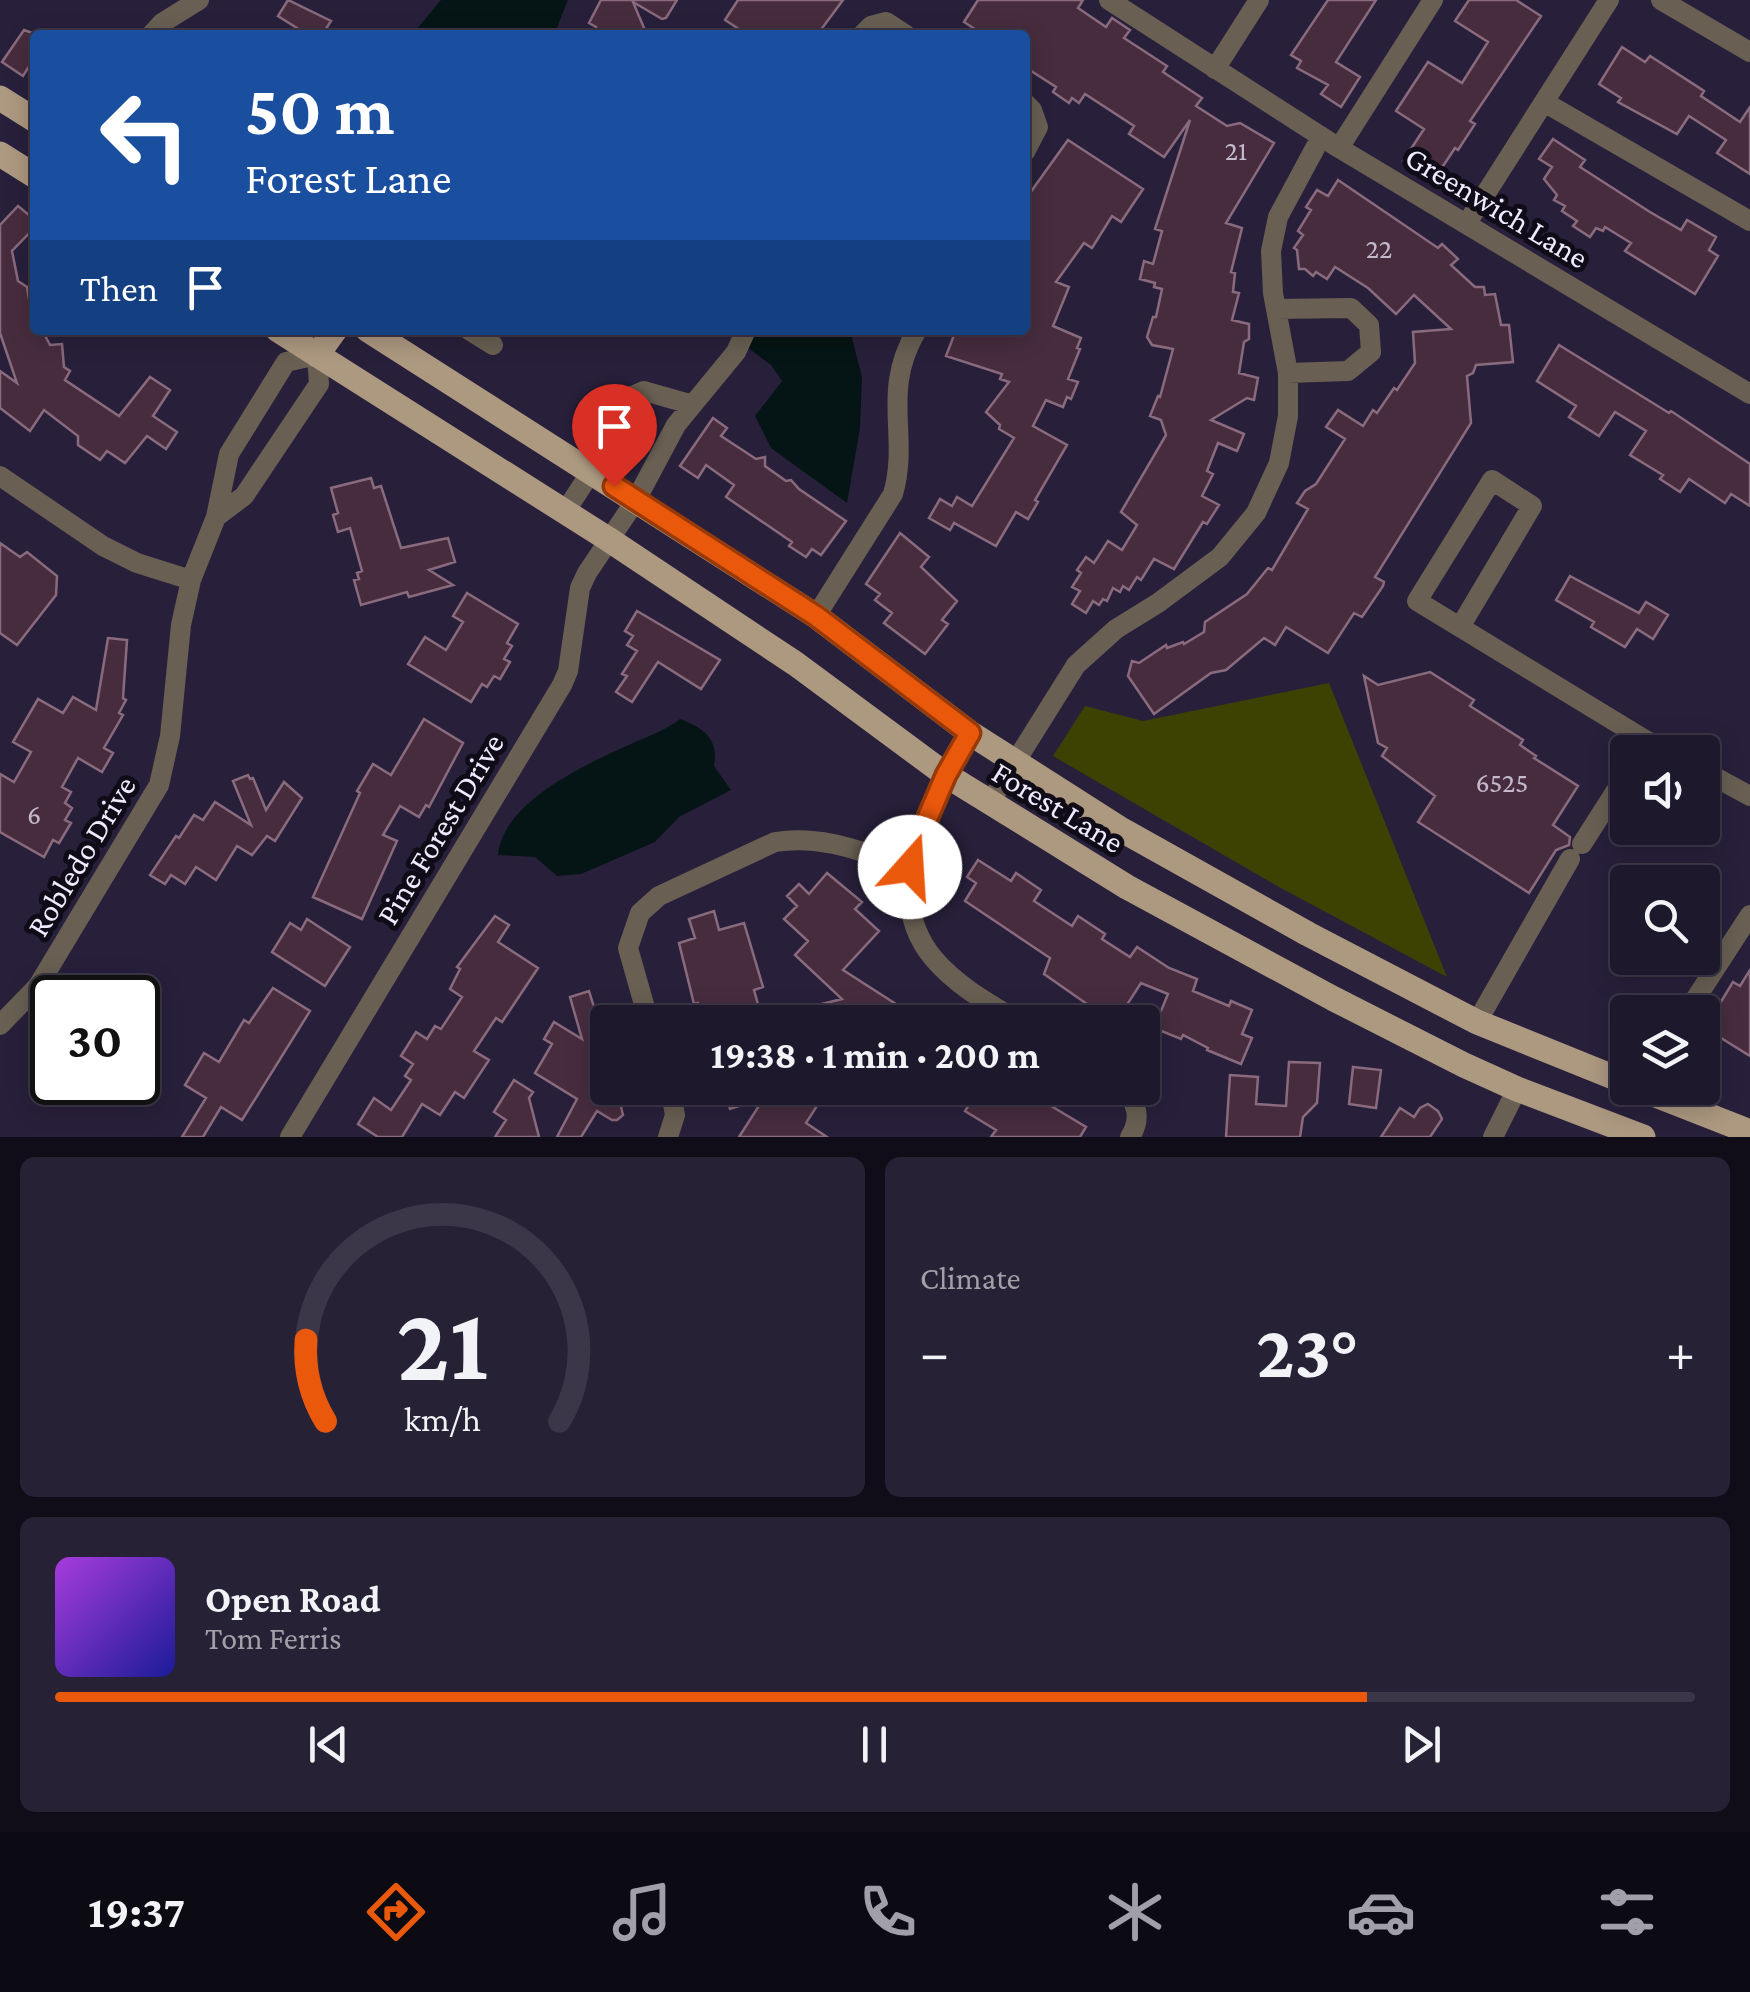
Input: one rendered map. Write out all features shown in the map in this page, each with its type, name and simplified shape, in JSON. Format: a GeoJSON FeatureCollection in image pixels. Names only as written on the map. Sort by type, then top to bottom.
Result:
{"type":"FeatureCollection","features":[{"type":"Feature","properties":{"kind":"main road"},"geometry":{"type":"LineString","coordinates":[[0,98],[30,117]]}},
{"type":"Feature","properties":{"kind":"main road"},"geometry":{"type":"LineString","coordinates":[[0,154],[30,173]]}},
{"type":"Feature","properties":{"kind":"main road","name":"Forest Lane"},"geometry":{"type":"LineString","coordinates":[[286,335],[608,539],[796,664],[990,804],[1127,886],[1334,1000],[1464,1065],[1643,1137]]}},
{"type":"Feature","properties":{"kind":"main road"},"geometry":{"type":"LineString","coordinates":[[317,355],[331,335]]}},
{"type":"Feature","properties":{"kind":"main road","name":"Forest Lane"},"geometry":{"type":"LineString","coordinates":[[376,335],[816,616],[970,733],[1122,830],[1308,934],[1480,1023],[1610,1076]]}},
{"type":"Feature","properties":{"kind":"main road"},"geometry":{"type":"LineString","coordinates":[[1464,1065],[1480,1023]]}},
{"type":"Feature","properties":{"kind":"main road"},"geometry":{"type":"LineString","coordinates":[[1682,1105],[1750,1132]]}},
{"type":"Feature","properties":{"kind":"street"},"geometry":{"type":"LineString","coordinates":[[156,30],[199,0]]}},
{"type":"Feature","properties":{"kind":"street","name":"Greenwich Lane"},"geometry":{"type":"LineString","coordinates":[[1109,0],[1330,143],[1750,394]]}},
{"type":"Feature","properties":{"kind":"street"},"geometry":{"type":"LineString","coordinates":[[1215,70],[1259,0]]}},
{"type":"Feature","properties":{"kind":"street"},"geometry":{"type":"LineString","coordinates":[[990,804],[1076,665],[1116,630],[1220,557],[1256,513],[1279,463],[1288,416],[1288,373],[1276,309],[1271,251],[1278,216],[1434,0]]}},
{"type":"Feature","properties":{"kind":"street"},"geometry":{"type":"LineString","coordinates":[[1467,224],[1608,0]]}},
{"type":"Feature","properties":{"kind":"street"},"geometry":{"type":"LineString","coordinates":[[1661,0],[1750,52]]}},
{"type":"Feature","properties":{"kind":"street"},"geometry":{"type":"LineString","coordinates":[[867,30],[886,22],[898,30]]}},
{"type":"Feature","properties":{"kind":"street"},"geometry":{"type":"LineString","coordinates":[[1544,102],[1750,221]]}},
{"type":"Feature","properties":{"kind":"street"},"geometry":{"type":"LineString","coordinates":[[1030,108],[1038,127],[1030,142]]}},
{"type":"Feature","properties":{"kind":"street"},"geometry":{"type":"LineString","coordinates":[[1276,309],[1352,308],[1368,324],[1371,352],[1348,371],[1288,373]]}},
{"type":"Feature","properties":{"kind":"street"},"geometry":{"type":"LineString","coordinates":[[476,335],[493,346]]}},
{"type":"Feature","properties":{"kind":"street","name":"Pine Forest Drive"},"geometry":{"type":"LineString","coordinates":[[290,1137],[562,684],[568,671],[580,588],[690,404],[714,381],[744,335]]}},
{"type":"Feature","properties":{"kind":"street"},"geometry":{"type":"LineString","coordinates":[[816,616],[893,494],[899,473],[898,383],[903,354],[914,335]]}},
{"type":"Feature","properties":{"kind":"street","name":"Robledo Drive"},"geometry":{"type":"LineString","coordinates":[[0,1025],[38,986],[159,785],[166,762],[175,665],[192,580],[216,518],[229,454],[286,362],[317,355],[319,384],[244,496],[216,518]]}},
{"type":"Feature","properties":{"kind":"street"},"geometry":{"type":"LineString","coordinates":[[565,512],[592,472],[630,397],[644,392],[690,404]]}},
{"type":"Feature","properties":{"kind":"street"},"geometry":{"type":"LineString","coordinates":[[255,412],[286,432]]}},
{"type":"Feature","properties":{"kind":"street"},"geometry":{"type":"LineString","coordinates":[[0,476],[121,555],[192,580]]}},
{"type":"Feature","properties":{"kind":"street"},"geometry":{"type":"LineString","coordinates":[[1460,627],[1532,506],[1492,480],[1418,602],[1625,735]]}},
{"type":"Feature","properties":{"kind":"street"},"geometry":{"type":"LineString","coordinates":[[970,733],[946,775],[918,840],[910,867],[910,906],[918,933],[932,958],[960,985],[992,1005]]}},
{"type":"Feature","properties":{"kind":"street"},"geometry":{"type":"LineString","coordinates":[[1720,780],[1750,796]]}},
{"type":"Feature","properties":{"kind":"street"},"geometry":{"type":"LineString","coordinates":[[1480,1023],[1576,852],[1610,800]]}},
{"type":"Feature","properties":{"kind":"street"},"geometry":{"type":"LineString","coordinates":[[644,1005],[628,948],[640,913],[659,896],[775,842],[794,839],[824,840],[910,867]]}},
{"type":"Feature","properties":{"kind":"street"},"geometry":{"type":"LineString","coordinates":[[1698,995],[1750,915]]}},
{"type":"Feature","properties":{"kind":"street"},"geometry":{"type":"LineString","coordinates":[[1493,1137],[1516,1089]]}},
{"type":"Feature","properties":{"kind":"street"},"geometry":{"type":"LineString","coordinates":[[668,1137],[675,1116],[673,1105]]}},
{"type":"Feature","properties":{"kind":"street"},"geometry":{"type":"LineString","coordinates":[[1130,1137],[1138,1113],[1135,1105]]}},
{"type":"Feature","properties":{"kind":"green space"},"geometry":{"type":"Polygon","coordinates":[[[1329,683],[1447,977],[1279,887],[1053,756],[1085,706],[1143,721],[1329,683]]]}},
{"type":"Feature","properties":{"kind":"shaded area"},"geometry":{"type":"Polygon","coordinates":[[[441,0],[568,0],[556,30],[416,30],[441,0]]]}},
{"type":"Feature","properties":{"kind":"shaded area"},"geometry":{"type":"Polygon","coordinates":[[[731,335],[851,335],[862,377],[860,428],[847,503],[771,448],[755,416],[782,381],[771,365],[731,335]]]}},
{"type":"Feature","properties":{"kind":"shaded area"},"geometry":{"type":"Polygon","coordinates":[[[680,719],[708,736],[714,749],[714,766],[731,790],[679,817],[655,842],[581,874],[557,876],[535,857],[498,855],[503,836],[531,801],[592,762],[680,719]]]}},
{"type":"Feature","properties":{"kind":"building"},"geometry":{"type":"Polygon","coordinates":[[[288,0],[331,21],[325,30],[300,30],[278,16],[288,0]]]}},
{"type":"Feature","properties":{"kind":"building"},"geometry":{"type":"Polygon","coordinates":[[[601,0],[677,0],[662,19],[633,2],[645,30],[594,30],[596,27],[589,23],[601,0]]]}},
{"type":"Feature","properties":{"kind":"building"},"geometry":{"type":"Polygon","coordinates":[[[738,0],[843,0],[821,30],[740,30],[725,20],[738,0]]]}},
{"type":"Feature","properties":{"kind":"building"},"geometry":{"type":"Polygon","coordinates":[[[978,0],[1083,0],[1078,8],[1106,27],[1112,18],[1130,30],[1124,38],[1167,66],[1163,72],[1202,98],[1196,106],[1227,126],[1240,123],[1274,143],[1226,223],[1242,228],[1231,272],[1235,273],[1233,292],[1239,293],[1232,320],[1249,324],[1239,373],[1258,378],[1254,400],[1247,398],[1211,420],[1244,434],[1237,451],[1218,443],[1207,471],[1213,474],[1202,496],[1219,505],[1207,524],[1203,522],[1174,569],[1154,559],[1141,580],[1137,577],[1129,590],[1123,586],[1120,592],[1113,588],[1107,601],[1103,599],[1099,605],[1093,601],[1086,613],[1072,604],[1080,591],[1072,587],[1081,573],[1077,570],[1086,557],[1094,563],[1108,541],[1122,550],[1137,525],[1121,512],[1166,435],[1161,420],[1150,416],[1160,397],[1173,349],[1152,345],[1147,337],[1162,289],[1140,279],[1144,261],[1153,264],[1162,231],[1155,229],[1190,120],[1164,157],[1129,134],[1134,126],[1085,94],[1079,103],[1072,98],[1069,103],[1053,92],[1056,87],[1030,70],[1030,30],[976,30],[964,22],[978,0]]]}},
{"type":"Feature","properties":{"kind":"building"},"geometry":{"type":"Polygon","coordinates":[[[1328,0],[1376,0],[1336,62],[1360,77],[1341,107],[1321,94],[1328,85],[1297,68],[1301,61],[1291,55],[1328,0]]]}},
{"type":"Feature","properties":{"kind":"building"},"geometry":{"type":"Polygon","coordinates":[[[1469,0],[1516,0],[1541,16],[1470,121],[1475,124],[1458,150],[1455,148],[1433,181],[1403,161],[1424,129],[1396,111],[1428,62],[1462,83],[1488,42],[1455,21],[1469,0]]]}},
{"type":"Feature","properties":{"kind":"building"},"geometry":{"type":"Polygon","coordinates":[[[24,30],[30,32],[30,65],[23,76],[2,62],[24,30]]]}},
{"type":"Feature","properties":{"kind":"building"},"geometry":{"type":"Polygon","coordinates":[[[1622,47],[1645,62],[1650,56],[1704,91],[1701,96],[1740,122],[1750,107],[1750,174],[1717,153],[1726,140],[1689,116],[1677,134],[1618,102],[1621,98],[1599,84],[1622,47]]]}},
{"type":"Feature","properties":{"kind":"building"},"geometry":{"type":"Polygon","coordinates":[[[1553,139],[1585,160],[1580,167],[1650,212],[1681,230],[1687,220],[1716,237],[1709,250],[1718,256],[1695,294],[1625,251],[1631,243],[1605,227],[1603,231],[1596,228],[1590,237],[1573,226],[1577,221],[1562,211],[1565,206],[1554,200],[1557,195],[1544,179],[1552,167],[1539,159],[1553,139]]]}},
{"type":"Feature","properties":{"kind":"building"},"geometry":{"type":"Polygon","coordinates":[[[1068,140],[1143,189],[1121,222],[1112,216],[1092,248],[1084,243],[1056,282],[1069,287],[1053,326],[1081,338],[1068,379],[1078,382],[1063,407],[1046,400],[1033,426],[1067,445],[1028,519],[1016,512],[996,546],[954,523],[950,530],[929,518],[940,499],[952,506],[957,497],[972,506],[1014,438],[999,429],[1000,425],[986,412],[1009,382],[1000,379],[1002,374],[946,356],[954,335],[1030,335],[1030,193],[1068,140]]]}},
{"type":"Feature","properties":{"kind":"building"},"geometry":{"type":"Polygon","coordinates":[[[1338,180],[1438,248],[1442,244],[1458,259],[1451,265],[1475,287],[1484,287],[1485,295],[1495,294],[1501,325],[1509,325],[1513,362],[1476,365],[1467,376],[1471,423],[1375,577],[1384,582],[1383,586],[1362,617],[1354,613],[1328,653],[1286,627],[1275,645],[1264,638],[1226,670],[1211,673],[1154,714],[1128,676],[1132,661],[1139,663],[1166,645],[1167,648],[1184,644],[1204,632],[1205,622],[1247,594],[1268,568],[1272,570],[1308,509],[1297,503],[1316,484],[1345,439],[1326,427],[1338,410],[1363,426],[1373,410],[1377,413],[1394,388],[1397,390],[1415,363],[1413,332],[1451,329],[1414,295],[1396,314],[1368,288],[1335,267],[1327,279],[1299,269],[1294,248],[1303,235],[1298,231],[1311,210],[1306,207],[1317,190],[1328,196],[1338,180]]]}},
{"type":"Feature","properties":{"kind":"building"},"geometry":{"type":"Polygon","coordinates":[[[18,206],[30,216],[30,232],[12,251],[18,281],[27,287],[30,299],[30,335],[45,335],[50,345],[62,344],[64,367],[70,371],[65,380],[119,416],[150,377],[170,390],[153,416],[177,432],[166,449],[147,436],[125,463],[107,451],[100,460],[78,445],[78,436],[44,410],[30,431],[0,408],[0,371],[17,383],[0,333],[0,225],[18,206]]]}},
{"type":"Feature","properties":{"kind":"building"},"geometry":{"type":"Polygon","coordinates":[[[1559,345],[1671,411],[1750,464],[1750,506],[1731,494],[1725,503],[1689,479],[1680,492],[1660,479],[1663,475],[1630,455],[1646,431],[1615,412],[1599,436],[1569,417],[1576,406],[1537,381],[1559,345]]]}},
{"type":"Feature","properties":{"kind":"building"},"geometry":{"type":"Polygon","coordinates":[[[713,418],[727,428],[721,436],[756,459],[765,457],[765,466],[786,481],[791,480],[846,521],[821,555],[812,549],[806,557],[789,546],[792,542],[726,497],[734,485],[706,465],[698,478],[680,466],[713,418]]]}},
{"type":"Feature","properties":{"kind":"building"},"geometry":{"type":"Polygon","coordinates":[[[371,478],[374,488],[381,486],[401,548],[448,538],[455,562],[429,570],[453,585],[361,605],[354,580],[359,579],[357,573],[362,571],[350,528],[338,532],[331,488],[371,478]]]}},
{"type":"Feature","properties":{"kind":"building"},"geometry":{"type":"Polygon","coordinates":[[[900,533],[929,557],[921,567],[957,601],[942,620],[948,624],[925,654],[884,623],[892,613],[875,600],[880,594],[866,584],[900,533]]]}},
{"type":"Feature","properties":{"kind":"building"},"geometry":{"type":"Polygon","coordinates":[[[0,543],[20,557],[27,552],[57,576],[56,595],[17,645],[0,633],[0,543]]]}},
{"type":"Feature","properties":{"kind":"building"},"geometry":{"type":"Polygon","coordinates":[[[1570,576],[1639,613],[1646,602],[1668,615],[1653,639],[1637,629],[1625,647],[1591,627],[1594,622],[1556,600],[1570,576]]]}},
{"type":"Feature","properties":{"kind":"building"},"geometry":{"type":"Polygon","coordinates":[[[467,593],[518,624],[507,643],[512,646],[504,659],[510,662],[500,679],[494,676],[487,687],[482,684],[471,702],[408,664],[425,637],[446,650],[463,622],[453,616],[467,593]]]}},
{"type":"Feature","properties":{"kind":"building"},"geometry":{"type":"Polygon","coordinates":[[[637,611],[720,660],[701,689],[658,662],[632,702],[616,692],[637,651],[627,645],[633,636],[625,631],[637,611]]]}},
{"type":"Feature","properties":{"kind":"building"},"geometry":{"type":"Polygon","coordinates":[[[108,638],[127,640],[123,698],[126,700],[119,713],[123,715],[104,748],[113,753],[102,772],[78,758],[62,787],[71,792],[65,803],[72,808],[65,820],[71,823],[59,843],[53,840],[44,857],[0,832],[0,774],[14,782],[31,752],[13,742],[38,699],[63,713],[73,697],[96,710],[108,638]]]}},
{"type":"Feature","properties":{"kind":"building"},"geometry":{"type":"Polygon","coordinates":[[[1430,672],[1474,700],[1470,706],[1523,740],[1520,745],[1534,758],[1578,786],[1553,825],[1570,837],[1569,845],[1556,850],[1529,893],[1418,822],[1435,796],[1382,756],[1387,748],[1378,743],[1364,676],[1378,685],[1430,672]]]}},
{"type":"Feature","properties":{"kind":"building"},"geometry":{"type":"Polygon","coordinates":[[[424,719],[463,743],[429,807],[426,805],[419,817],[400,806],[383,835],[397,841],[362,919],[313,897],[360,793],[357,791],[373,764],[391,775],[424,719]]]}},
{"type":"Feature","properties":{"kind":"building"},"geometry":{"type":"Polygon","coordinates":[[[248,775],[253,778],[266,810],[284,782],[302,798],[275,841],[267,836],[252,855],[237,846],[216,880],[196,867],[185,884],[171,875],[165,884],[150,875],[194,815],[203,820],[215,802],[251,825],[233,781],[248,775]]]}},
{"type":"Feature","properties":{"kind":"building"},"geometry":{"type":"Polygon","coordinates":[[[978,860],[1011,881],[1016,873],[1041,890],[1034,901],[1072,926],[1078,916],[1105,934],[1102,939],[1130,957],[1137,947],[1169,968],[1197,979],[1193,991],[1229,1006],[1231,1001],[1252,1010],[1242,1034],[1252,1038],[1241,1064],[1183,1035],[1181,1039],[1160,1030],[1160,1013],[1168,994],[1141,983],[1127,1005],[1088,1005],[1044,974],[1050,958],[965,901],[976,883],[967,877],[978,860]]]}},
{"type":"Feature","properties":{"kind":"building"},"geometry":{"type":"Polygon","coordinates":[[[827,873],[862,902],[855,909],[879,931],[843,970],[898,1005],[818,1005],[842,999],[795,955],[808,941],[784,919],[797,906],[787,896],[799,884],[809,894],[827,873]]]}},
{"type":"Feature","properties":{"kind":"building"},"geometry":{"type":"Polygon","coordinates":[[[714,911],[719,930],[744,923],[763,987],[754,990],[758,1005],[694,1004],[679,943],[695,938],[689,919],[714,911]]]}},
{"type":"Feature","properties":{"kind":"building"},"geometry":{"type":"Polygon","coordinates":[[[495,916],[509,925],[498,942],[538,968],[502,1022],[496,1018],[474,1051],[489,1060],[464,1098],[455,1092],[440,1115],[422,1104],[402,1137],[378,1137],[358,1124],[374,1098],[391,1110],[411,1080],[405,1076],[413,1064],[401,1056],[416,1032],[427,1039],[435,1026],[441,1029],[462,997],[450,989],[460,969],[457,967],[495,916]]]}},
{"type":"Feature","properties":{"kind":"building"},"geometry":{"type":"Polygon","coordinates":[[[307,919],[350,947],[325,986],[272,952],[290,923],[301,930],[307,919]]]}},
{"type":"Feature","properties":{"kind":"building"},"geometry":{"type":"Polygon","coordinates":[[[1750,970],[1750,1056],[1720,1037],[1720,1003],[1733,982],[1740,986],[1750,970]]]}},
{"type":"Feature","properties":{"kind":"building"},"geometry":{"type":"Polygon","coordinates":[[[273,988],[310,1011],[242,1120],[221,1107],[203,1137],[182,1137],[206,1098],[185,1085],[204,1053],[219,1062],[244,1020],[249,1023],[273,988]]]}},
{"type":"Feature","properties":{"kind":"building"},"geometry":{"type":"Polygon","coordinates":[[[589,991],[593,1005],[590,1005],[590,1105],[621,1105],[623,1115],[612,1120],[597,1111],[581,1137],[557,1137],[577,1099],[535,1073],[552,1044],[544,1039],[554,1022],[582,1039],[570,997],[589,991]]]}},
{"type":"Feature","properties":{"kind":"building"},"geometry":{"type":"Polygon","coordinates":[[[1289,1062],[1320,1063],[1317,1103],[1303,1117],[1300,1137],[1226,1137],[1230,1075],[1258,1077],[1256,1104],[1286,1106],[1289,1062]]]}},
{"type":"Feature","properties":{"kind":"building"},"geometry":{"type":"Polygon","coordinates":[[[1353,1067],[1381,1070],[1376,1108],[1349,1104],[1353,1067]]]}},
{"type":"Feature","properties":{"kind":"building"},"geometry":{"type":"Polygon","coordinates":[[[514,1080],[533,1092],[529,1098],[539,1137],[495,1137],[506,1120],[494,1112],[514,1080]]]}},
{"type":"Feature","properties":{"kind":"building"},"geometry":{"type":"Polygon","coordinates":[[[1428,1104],[1442,1119],[1430,1137],[1381,1137],[1400,1108],[1414,1117],[1428,1104]]]}},
{"type":"Feature","properties":{"kind":"building"},"geometry":{"type":"Polygon","coordinates":[[[760,1105],[815,1105],[806,1123],[827,1137],[739,1137],[760,1105]]]}},
{"type":"Feature","properties":{"kind":"building"},"geometry":{"type":"Polygon","coordinates":[[[969,1105],[1049,1105],[1086,1127],[1080,1137],[991,1137],[996,1130],[965,1111],[969,1105]]]}},
{"type":"Feature","properties":{"kind":"route"},"geometry":{"type":"LineString","coordinates":[[614,486],[816,616],[970,733],[946,775],[910,867]]}}]}
